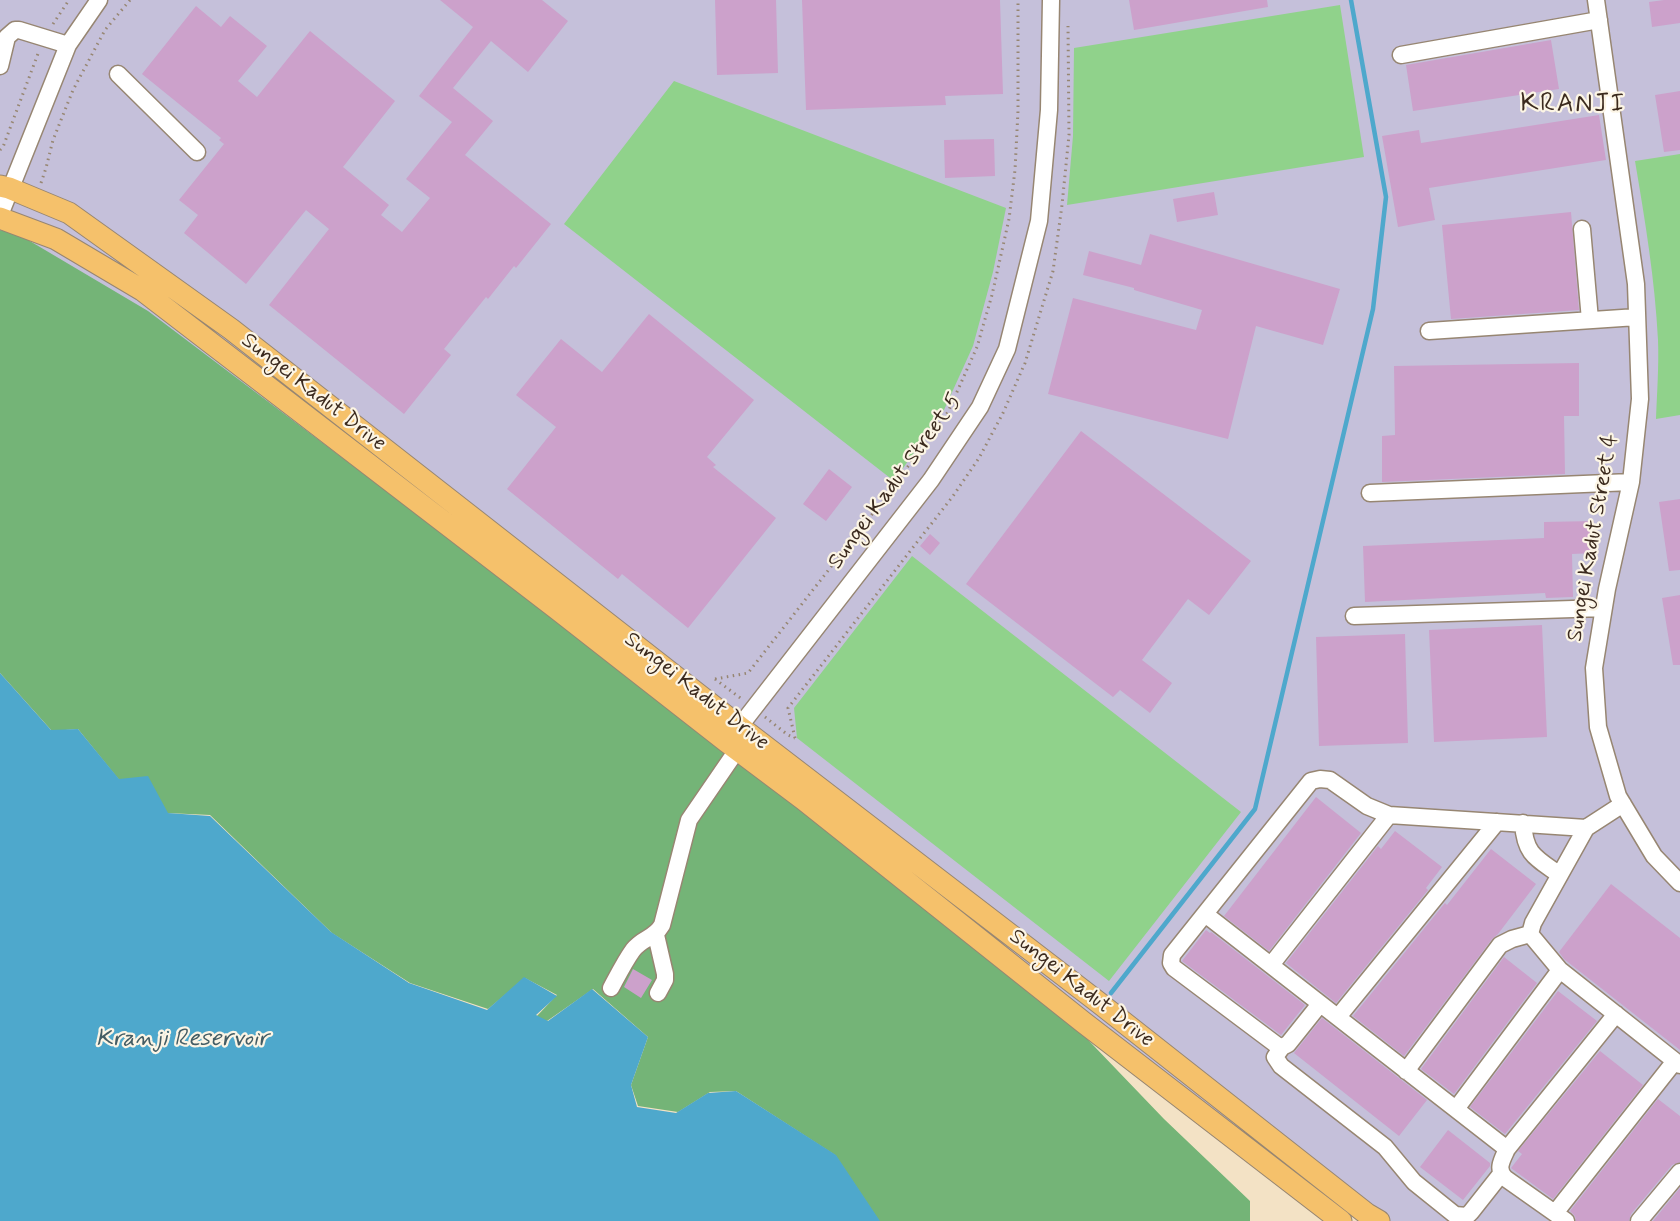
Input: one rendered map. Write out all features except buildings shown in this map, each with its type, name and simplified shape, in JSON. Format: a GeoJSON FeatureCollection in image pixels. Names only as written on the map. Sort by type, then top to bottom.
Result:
{"type":"FeatureCollection","features":[{"type":"Feature","properties":{"kind":"main road","name":"Sungei Kadut Drive"},"geometry":{"type":"LineString","coordinates":[[5,187],[69,213],[231,329],[803,799],[1083,1022],[1341,1221]]}},
{"type":"Feature","properties":{"kind":"main road","name":"Sungei Kadut Drive"},"geometry":{"type":"LineString","coordinates":[[0,216],[56,239],[142,290],[548,602],[734,740],[1089,994],[1367,1214],[1379,1221]]}},
{"type":"Feature","properties":{"kind":"street"},"geometry":{"type":"LineString","coordinates":[[0,216],[5,187],[68,45],[99,0]]}},
{"type":"Feature","properties":{"kind":"street","name":"Sungei Kadut Street 5"},"geometry":{"type":"LineString","coordinates":[[656,935],[662,925],[689,820],[734,740],[931,480],[980,407],[1007,349],[1039,221],[1049,110],[1051,0]]}},
{"type":"Feature","properties":{"kind":"street","name":"Sungei Kadut Street 4"},"geometry":{"type":"LineString","coordinates":[[1596,0],[1635,284],[1640,399],[1631,482],[1604,608],[1594,668],[1598,728],[1618,796],[1654,856],[1680,883]]}},
{"type":"Feature","properties":{"kind":"street"},"geometry":{"type":"LineString","coordinates":[[1401,55],[1599,20]]}},
{"type":"Feature","properties":{"kind":"street"},"geometry":{"type":"LineString","coordinates":[[0,66],[7,37],[12,31],[19,30],[68,45]]}},
{"type":"Feature","properties":{"kind":"street"},"geometry":{"type":"LineString","coordinates":[[118,74],[197,152]]}},
{"type":"Feature","properties":{"kind":"street"},"geometry":{"type":"LineString","coordinates":[[1582,230],[1590,320]]}},
{"type":"Feature","properties":{"kind":"street"},"geometry":{"type":"LineString","coordinates":[[1430,331],[1637,316]]}},
{"type":"Feature","properties":{"kind":"street"},"geometry":{"type":"LineString","coordinates":[[1370,492],[1631,482]]}},
{"type":"Feature","properties":{"kind":"street"},"geometry":{"type":"LineString","coordinates":[[1354,616],[1604,608]]}},
{"type":"Feature","properties":{"kind":"street"},"geometry":{"type":"LineString","coordinates":[[1282,1047],[1183,975],[1171,963],[1172,955],[1311,781],[1320,778],[1330,780],[1367,806],[1389,815],[1586,828]]}},
{"type":"Feature","properties":{"kind":"street"},"geometry":{"type":"LineString","coordinates":[[1530,934],[1533,923],[1586,828],[1623,804]]}},
{"type":"Feature","properties":{"kind":"street"},"geometry":{"type":"LineString","coordinates":[[1271,965],[1389,815]]}},
{"type":"Feature","properties":{"kind":"street"},"geometry":{"type":"LineString","coordinates":[[1338,1017],[1497,822]]}},
{"type":"Feature","properties":{"kind":"street"},"geometry":{"type":"LineString","coordinates":[[1523,823],[1525,840],[1532,856],[1560,875]]}},
{"type":"Feature","properties":{"kind":"street"},"geometry":{"type":"LineString","coordinates":[[1205,914],[1507,1149]]}},
{"type":"Feature","properties":{"kind":"street"},"geometry":{"type":"LineString","coordinates":[[1406,1071],[1500,945],[1530,934]]}},
{"type":"Feature","properties":{"kind":"street"},"geometry":{"type":"LineString","coordinates":[[1501,1174],[1560,1217],[1677,1063],[1560,970],[1530,934]]}},
{"type":"Feature","properties":{"kind":"street"},"geometry":{"type":"LineString","coordinates":[[611,988],[634,949],[643,939],[656,935],[665,974],[665,980],[658,993]]}},
{"type":"Feature","properties":{"kind":"street"},"geometry":{"type":"LineString","coordinates":[[1455,1109],[1560,970]]}},
{"type":"Feature","properties":{"kind":"street"},"geometry":{"type":"LineString","coordinates":[[1320,1004],[1275,1057],[1281,1066],[1384,1147],[1414,1182],[1455,1215],[1467,1216],[1501,1174],[1500,1167],[1507,1149],[1616,1014]]}},
{"type":"Feature","properties":{"kind":"street"},"geometry":{"type":"LineString","coordinates":[[1639,1221],[1680,1172]]}},
{"type":"Feature","properties":{"kind":"path"},"geometry":{"type":"LineString","coordinates":[[0,150],[45,38],[69,0]]}},
{"type":"Feature","properties":{"kind":"path"},"geometry":{"type":"LineString","coordinates":[[35,199],[53,140],[73,90],[105,30],[130,0]]}},
{"type":"Feature","properties":{"kind":"path"},"geometry":{"type":"LineString","coordinates":[[715,679],[748,674],[910,465],[948,412],[977,347],[992,295],[1009,219],[1015,170],[1018,111],[1018,0]]}},
{"type":"Feature","properties":{"kind":"shaded area"},"geometry":{"type":"Polygon","coordinates":[[[0,0],[1680,0],[1680,1221],[1358,1221],[21,234],[0,230],[0,0]]]}},
{"type":"Feature","properties":{"kind":"green space"},"geometry":{"type":"Polygon","coordinates":[[[1340,5],[1364,157],[1067,205],[1073,136],[1074,48],[1340,5]]]}},
{"type":"Feature","properties":{"kind":"green space"},"geometry":{"type":"Polygon","coordinates":[[[674,81],[1006,208],[993,272],[973,346],[944,410],[894,481],[564,224],[674,81]]]}},
{"type":"Feature","properties":{"kind":"green space"},"geometry":{"type":"Polygon","coordinates":[[[1680,154],[1680,415],[1656,419],[1657,318],[1635,161],[1680,154]]]}},
{"type":"Feature","properties":{"kind":"green space"},"geometry":{"type":"Polygon","coordinates":[[[0,230],[18,234],[148,311],[1022,971],[1164,1119],[1250,1201],[1250,1221],[879,1221],[835,1155],[736,1091],[710,1092],[678,1112],[638,1106],[631,1085],[648,1037],[593,989],[547,1021],[536,1017],[557,995],[525,978],[488,1009],[410,983],[332,933],[210,815],[167,813],[120,781],[78,729],[52,731],[0,673],[0,230]]]}},
{"type":"Feature","properties":{"kind":"green space"},"geometry":{"type":"Polygon","coordinates":[[[912,556],[1241,812],[1109,981],[797,738],[794,708],[912,556]]]}},
{"type":"Feature","properties":{"kind":"water","name":"Kranji Reservoir"},"geometry":{"type":"Polygon","coordinates":[[[0,673],[51,730],[78,729],[119,779],[148,776],[168,813],[210,816],[331,932],[409,983],[487,1010],[524,977],[557,996],[536,1015],[548,1021],[592,989],[648,1037],[631,1085],[637,1107],[676,1113],[708,1093],[736,1091],[836,1155],[880,1221],[0,1221],[0,673]]]}},
{"type":"Feature","properties":{"kind":"waterway"},"geometry":{"type":"LineString","coordinates":[[1111,993],[1255,809],[1373,309],[1386,197],[1351,0]]}},
{"type":"Feature","properties":{"kind":"district","name":"KRANJI"},"geometry":{"type":"Point","coordinates":[1573,106]}}]}
